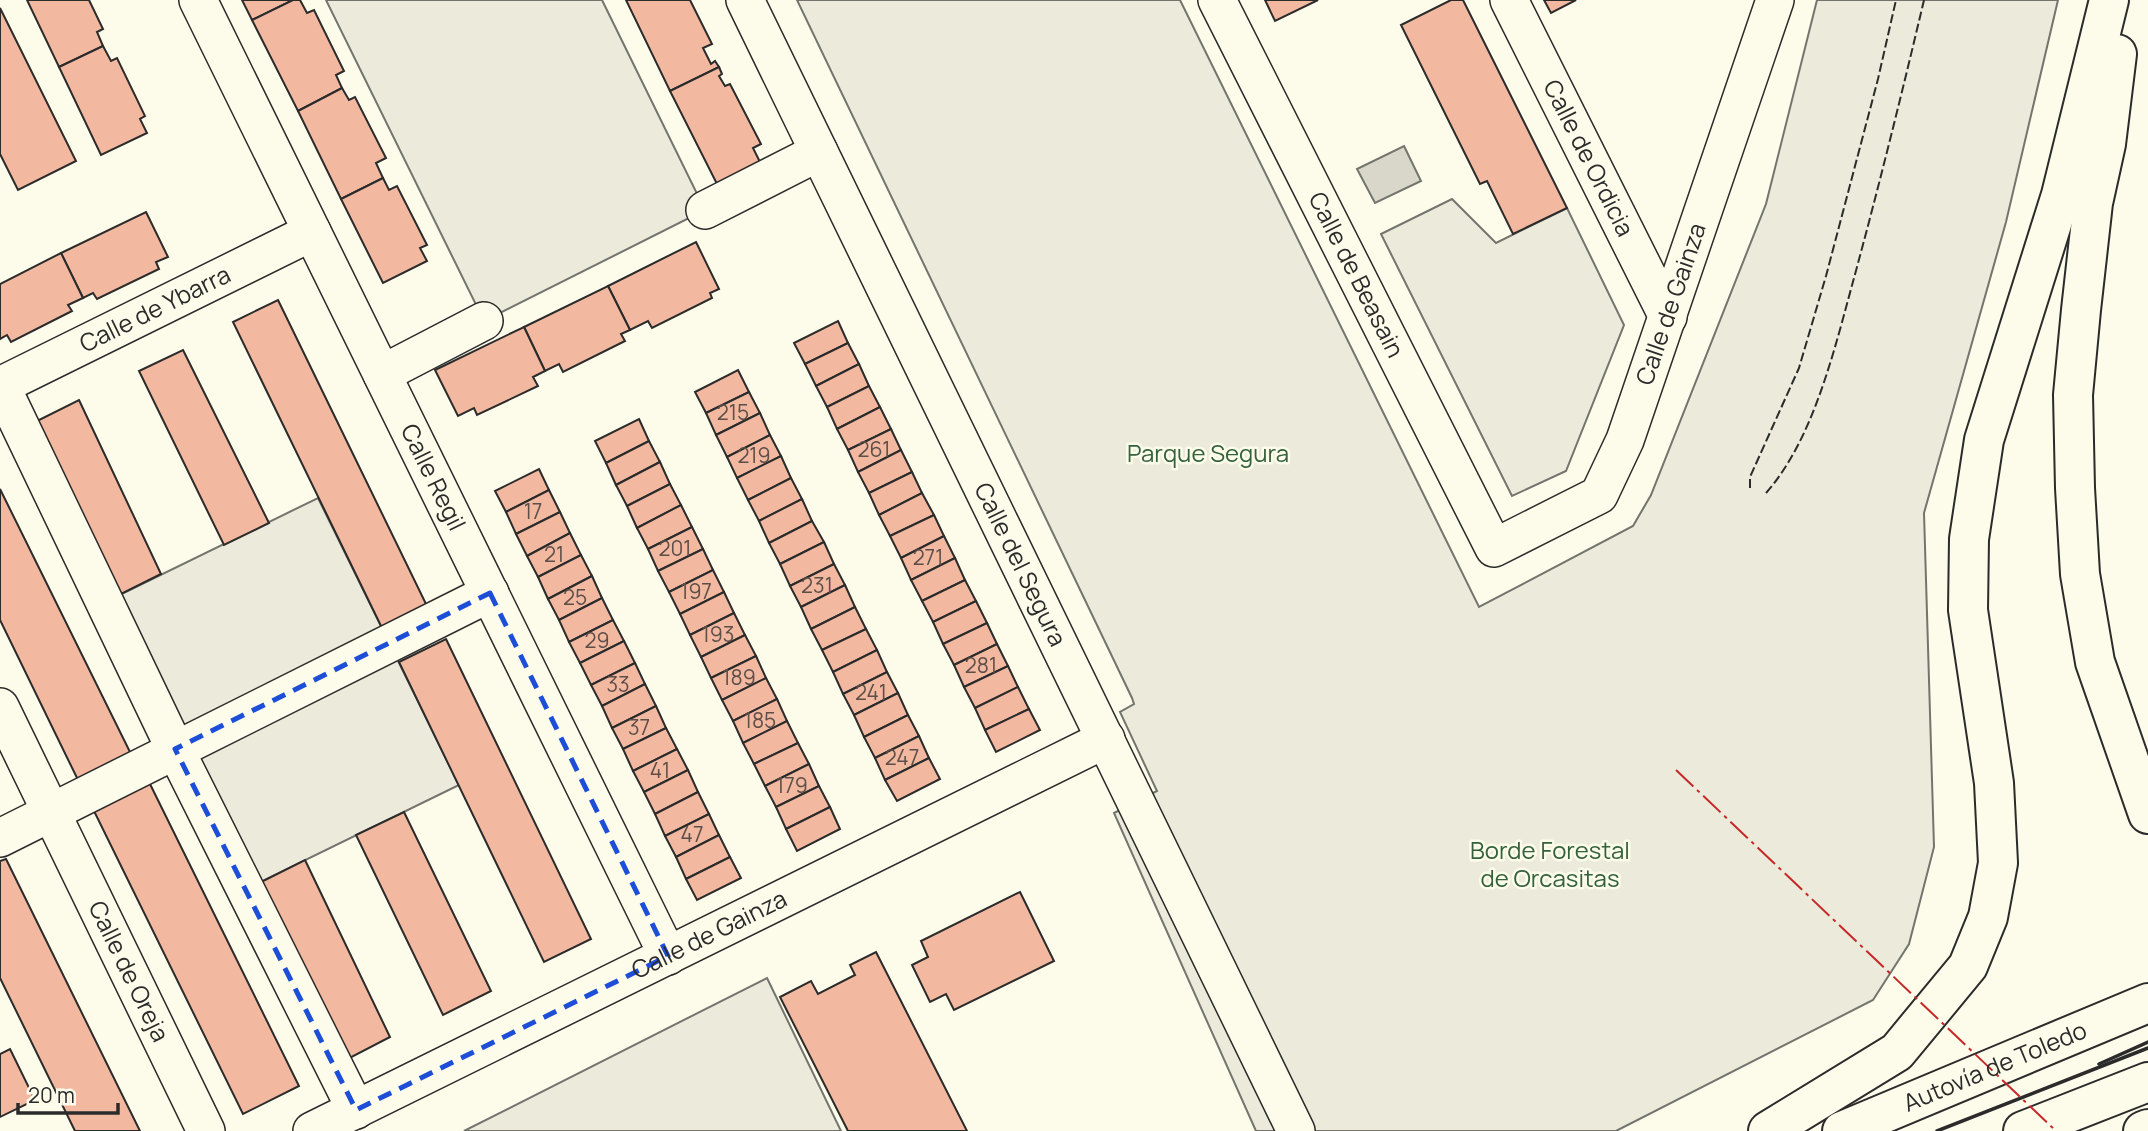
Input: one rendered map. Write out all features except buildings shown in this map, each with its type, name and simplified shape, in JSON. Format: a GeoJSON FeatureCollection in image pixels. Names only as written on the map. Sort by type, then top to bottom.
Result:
{"type":"FeatureCollection","features":[{"type":"Feature","properties":{"kind":"highway"},"geometry":{"type":"LineString","coordinates":[[1768,1131],[1897,1052],[1968,966],[1988,917],[1998,863],[1994,783],[1968,610],[1969,539],[1984,440],[2061,195],[2109,0]]}},
{"type":"Feature","properties":{"kind":"highway"},"geometry":{"type":"LineString","coordinates":[[2124,0],[2106,144],[2093,203],[2081,310],[2073,395],[2075,488],[2080,574],[2095,662],[2148,813]]}},
{"type":"Feature","properties":{"kind":"highway","name":"Autovía de Toledo"},"geometry":{"type":"LineString","coordinates":[[1842,1131],[2148,1003]]}},
{"type":"Feature","properties":{"kind":"highway"},"geometry":{"type":"LineString","coordinates":[[2022,1131],[2148,1082]]}},
{"type":"Feature","properties":{"kind":"street","name":"Calle Regil"},"geometry":{"type":"LineString","coordinates":[[198,0],[668,956]]}},
{"type":"Feature","properties":{"kind":"street","name":"Calle del Segura"},"geometry":{"type":"LineString","coordinates":[[745,0],[1296,1131]]}},
{"type":"Feature","properties":{"kind":"street","name":"Calle de Beasain"},"geometry":{"type":"LineString","coordinates":[[1217,0],[1494,548]]}},
{"type":"Feature","properties":{"kind":"street","name":"Calle de Ordicia"},"geometry":{"type":"LineString","coordinates":[[1509,0],[1668,317]]}},
{"type":"Feature","properties":{"kind":"street","name":"Calle de Gainza"},"geometry":{"type":"LineString","coordinates":[[1494,548],[1599,495],[1625,440],[1775,0]]}},
{"type":"Feature","properties":{"kind":"street"},"geometry":{"type":"LineString","coordinates":[[705,210],[819,152]]}},
{"type":"Feature","properties":{"kind":"street","name":"Calle de Ybarra"},"geometry":{"type":"LineString","coordinates":[[1,386],[312,232]]}},
{"type":"Feature","properties":{"kind":"street"},"geometry":{"type":"LineString","coordinates":[[382,374],[484,321]]}},
{"type":"Feature","properties":{"kind":"street"},"geometry":{"type":"LineString","coordinates":[[1,386],[175,749],[356,1110]]}},
{"type":"Feature","properties":{"kind":"street"},"geometry":{"type":"LineString","coordinates":[[0,838],[490,593]]}},
{"type":"Feature","properties":{"kind":"street","name":"Calle de Oreja"},"geometry":{"type":"LineString","coordinates":[[0,707],[206,1131]]}},
{"type":"Feature","properties":{"kind":"street","name":"Calle de Gainza"},"geometry":{"type":"LineString","coordinates":[[312,1131],[1105,739]]}},
{"type":"Feature","properties":{"kind":"highlighted area"},"geometry":{"type":"Polygon","coordinates":[[[490,593],[668,956],[356,1110],[175,749],[490,593]]]}},
{"type":"Feature","properties":{"kind":"green space","name":"Borde Forestal de Orcasitas"},"geometry":{"type":"Polygon","coordinates":[[[797,0],[1180,0],[1479,607],[1633,526],[1651,495],[1766,204],[1817,0],[2058,0],[2006,222],[1924,513],[1934,847],[1909,944],[1873,1000],[1616,1131],[1256,1131],[1114,813],[1157,791],[1120,712],[1134,704],[1132,698],[797,0]]]}},
{"type":"Feature","properties":{"kind":"green space"},"geometry":{"type":"Polygon","coordinates":[[[1452,199],[1496,243],[1567,208],[1624,325],[1566,471],[1512,496],[1381,234],[1452,199]]]}},
{"type":"Feature","properties":{"kind":"green space"},"geometry":{"type":"Polygon","coordinates":[[[767,978],[841,1131],[464,1131],[767,978]]]}},
{"type":"Feature","properties":{"kind":"shaded area"},"geometry":{"type":"Polygon","coordinates":[[[326,0],[602,0],[705,210],[484,321],[326,0]]]}},
{"type":"Feature","properties":{"kind":"shaded area"},"geometry":{"type":"Polygon","coordinates":[[[1404,146],[1421,181],[1375,203],[1357,169],[1404,146]]]}},
{"type":"Feature","properties":{"kind":"shaded area"},"geometry":{"type":"Polygon","coordinates":[[[318,498],[459,785],[238,893],[97,606],[318,498]]]}},
{"type":"Feature","properties":{"kind":"fence"},"geometry":{"type":"LineString","coordinates":[[1750,488],[1750,477],[1799,368],[1878,79],[1896,0]]}},
{"type":"Feature","properties":{"kind":"fence"},"geometry":{"type":"LineString","coordinates":[[1766,493],[1797,446],[1821,391],[1847,305],[1924,0]]}},
{"type":"Feature","properties":{"kind":"wall"},"geometry":{"type":"LineString","coordinates":[[2099,1064],[2148,1042]]}},
{"type":"Feature","properties":{"kind":"wall"},"geometry":{"type":"LineString","coordinates":[[1937,1131],[2148,1048]]}},
{"type":"Feature","properties":{"kind":"power"},"geometry":{"type":"LineString","coordinates":[[1676,770],[2056,1131]]}},
{"type":"Feature","properties":{"kind":"park label","name":"Parque Segura"},"geometry":{"type":"Point","coordinates":[1208,454]}}]}
